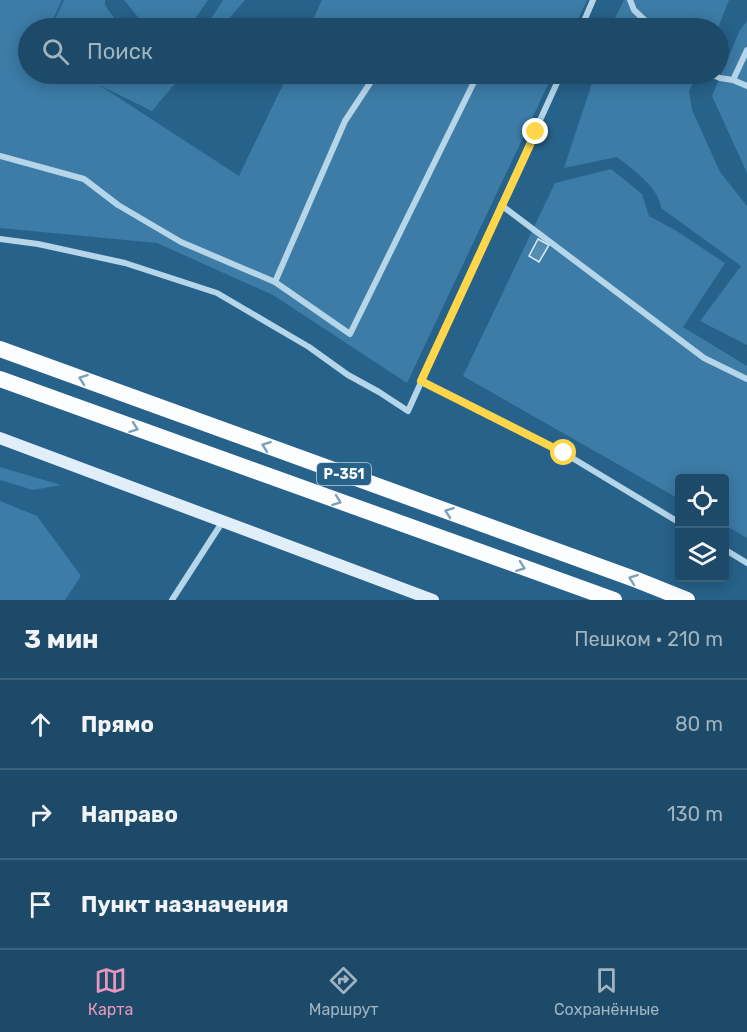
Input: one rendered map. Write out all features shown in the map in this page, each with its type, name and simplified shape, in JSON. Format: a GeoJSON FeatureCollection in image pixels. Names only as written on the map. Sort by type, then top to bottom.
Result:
{"type":"FeatureCollection","features":[{"type":"Feature","properties":{"kind":"highway","name":"Р-351"},"geometry":{"type":"LineString","coordinates":[[0,349],[687,600]]}},
{"type":"Feature","properties":{"kind":"highway","name":"Р-351"},"geometry":{"type":"LineString","coordinates":[[0,379],[614,600]]}},
{"type":"Feature","properties":{"kind":"main road"},"geometry":{"type":"LineString","coordinates":[[0,438],[433,600]]}},
{"type":"Feature","properties":{"kind":"street"},"geometry":{"type":"LineString","coordinates":[[585,18],[593,0]]}},
{"type":"Feature","properties":{"kind":"street"},"geometry":{"type":"LineString","coordinates":[[630,0],[634,10],[642,18]]}},
{"type":"Feature","properties":{"kind":"street"},"geometry":{"type":"LineString","coordinates":[[733,80],[747,50]]}},
{"type":"Feature","properties":{"kind":"street"},"geometry":{"type":"LineString","coordinates":[[729,79],[747,86]]}},
{"type":"Feature","properties":{"kind":"street"},"geometry":{"type":"LineString","coordinates":[[275,282],[345,121],[369,84]]}},
{"type":"Feature","properties":{"kind":"street"},"geometry":{"type":"LineString","coordinates":[[0,156],[84,179],[118,205],[181,242],[275,282],[350,334],[473,84]]}},
{"type":"Feature","properties":{"kind":"street"},"geometry":{"type":"LineString","coordinates":[[0,239],[38,243],[125,263],[217,293],[309,347],[348,375],[408,411],[556,84]]}},
{"type":"Feature","properties":{"kind":"street"},"geometry":{"type":"LineString","coordinates":[[501,205],[704,358],[747,379]]}},
{"type":"Feature","properties":{"kind":"street"},"geometry":{"type":"LineString","coordinates":[[421,381],[564,453],[675,519]]}},
{"type":"Feature","properties":{"kind":"street"},"geometry":{"type":"LineString","coordinates":[[172,600],[223,521]]}},
{"type":"Feature","properties":{"kind":"street"},"geometry":{"type":"LineString","coordinates":[[729,552],[747,563]]}},
{"type":"Feature","properties":{"kind":"shaded area"},"geometry":{"type":"Polygon","coordinates":[[[0,0],[62,0],[54,18],[18,18],[18,84],[175,84],[152,111],[99,85],[239,176],[283,84],[548,84],[407,383],[273,295],[157,243],[0,228],[0,0]]]}},
{"type":"Feature","properties":{"kind":"shaded area"},"geometry":{"type":"Polygon","coordinates":[[[64,0],[105,0],[105,5],[114,18],[56,18],[64,0]]]}},
{"type":"Feature","properties":{"kind":"shaded area"},"geometry":{"type":"Polygon","coordinates":[[[124,0],[208,0],[195,18],[139,18],[124,0]]]}},
{"type":"Feature","properties":{"kind":"shaded area"},"geometry":{"type":"Polygon","coordinates":[[[223,0],[245,0],[230,18],[211,18],[223,0]]]}},
{"type":"Feature","properties":{"kind":"shaded area"},"geometry":{"type":"Polygon","coordinates":[[[322,0],[587,0],[579,18],[314,18],[322,0]]]}},
{"type":"Feature","properties":{"kind":"shaded area"},"geometry":{"type":"Polygon","coordinates":[[[624,0],[729,0],[722,18],[615,18],[624,0]]]}},
{"type":"Feature","properties":{"kind":"shaded area"},"geometry":{"type":"Polygon","coordinates":[[[747,21],[747,173],[712,96],[717,84],[729,84],[729,56],[740,30],[747,21]]]}},
{"type":"Feature","properties":{"kind":"shaded area"},"geometry":{"type":"Polygon","coordinates":[[[592,84],[692,84],[689,91],[692,110],[720,172],[747,206],[747,345],[700,321],[741,266],[661,208],[650,186],[617,157],[564,168],[592,84]]]}},
{"type":"Feature","properties":{"kind":"shaded area"},"geometry":{"type":"Polygon","coordinates":[[[611,169],[642,194],[649,216],[725,263],[683,327],[747,366],[747,538],[729,527],[729,474],[675,474],[675,497],[463,376],[555,183],[611,169]]]}},
{"type":"Feature","properties":{"kind":"shaded area"},"geometry":{"type":"Polygon","coordinates":[[[0,467],[61,485],[33,490],[0,480],[0,467]]]}},
{"type":"Feature","properties":{"kind":"shaded area"},"geometry":{"type":"Polygon","coordinates":[[[0,501],[37,516],[81,576],[65,600],[0,600],[0,501]]]}},
{"type":"Feature","properties":{"kind":"building"},"geometry":{"type":"Polygon","coordinates":[[[538,239],[549,245],[539,262],[529,256],[538,239]]]}},
{"type":"Feature","properties":{"kind":"route"},"geometry":{"type":"LineString","coordinates":[[536,132],[421,381],[564,453]]}}]}
